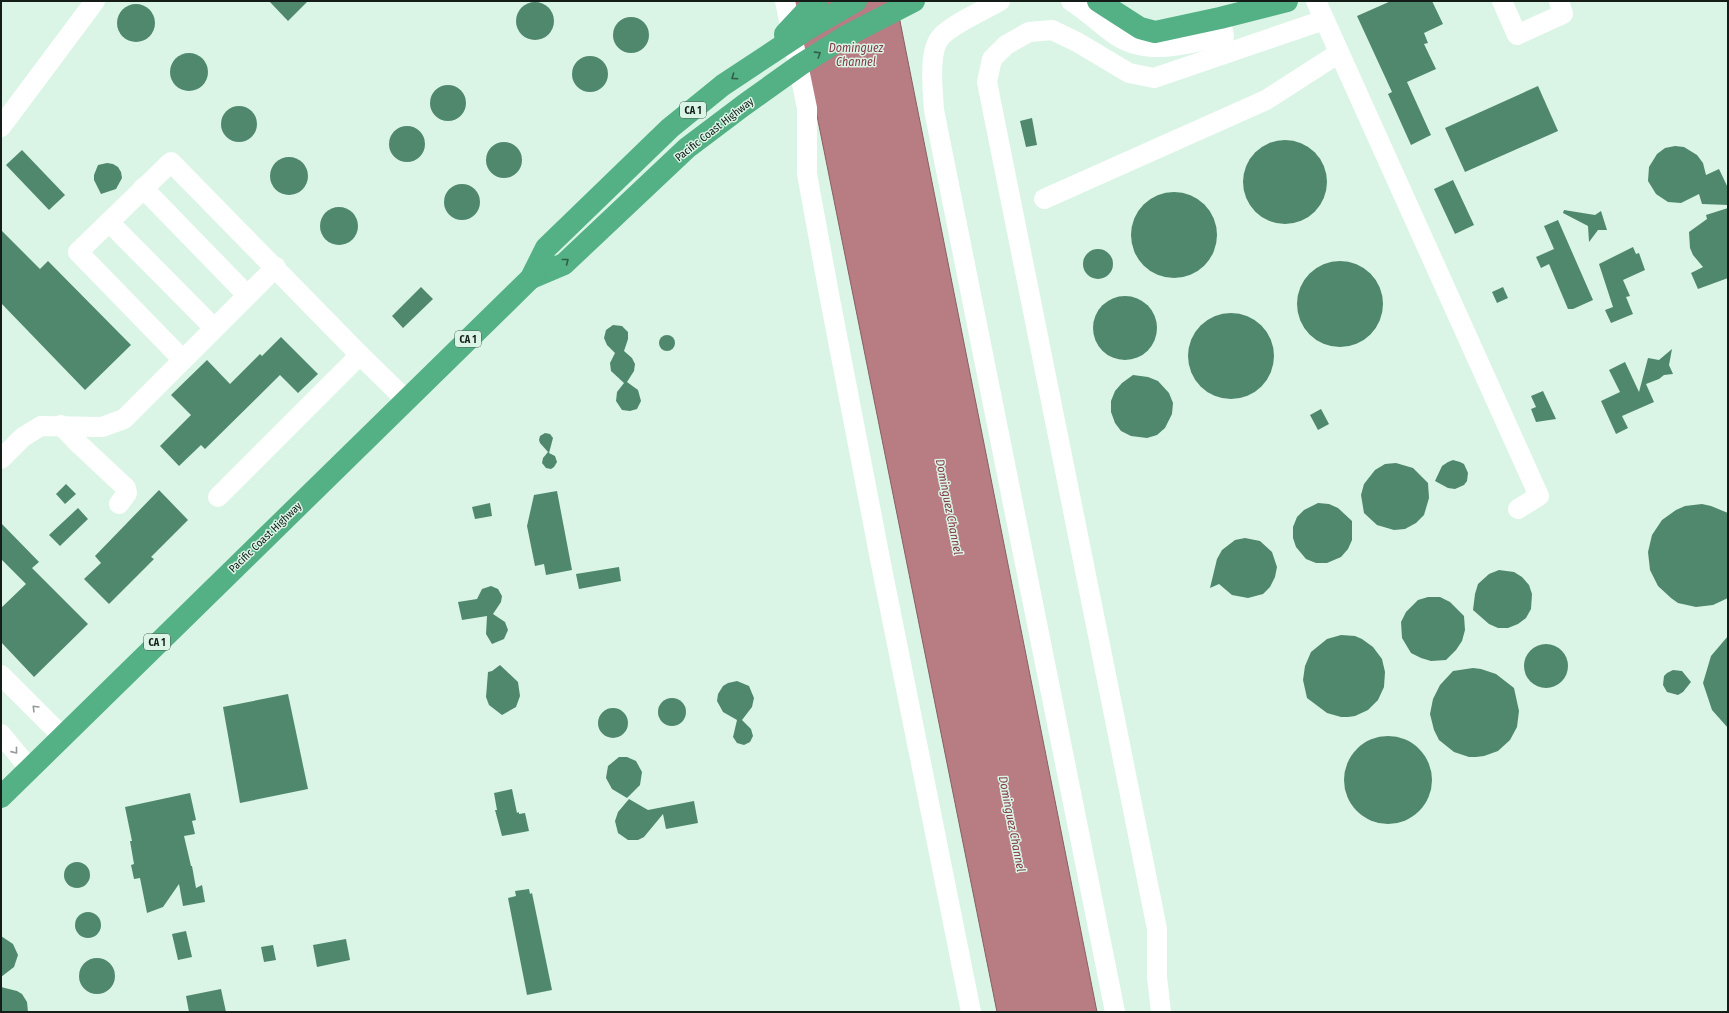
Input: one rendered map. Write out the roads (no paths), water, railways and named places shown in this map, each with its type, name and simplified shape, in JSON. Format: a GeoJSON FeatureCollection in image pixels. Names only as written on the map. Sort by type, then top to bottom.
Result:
{"type":"FeatureCollection","features":[{"type":"Feature","properties":{"kind":"highway"},"geometry":{"type":"LineString","coordinates":[[767,55],[817,1]]}},
{"type":"Feature","properties":{"kind":"highway","name":"Pacific Coast Highway"},"geometry":{"type":"LineString","coordinates":[[1,797],[531,278],[546,248],[670,128],[723,85],[806,30],[856,1]]}},
{"type":"Feature","properties":{"kind":"highway","name":"Pacific Coast Highway"},"geometry":{"type":"LineString","coordinates":[[531,278],[564,264],[687,148],[774,83],[846,36],[914,1]]}},
{"type":"Feature","properties":{"kind":"highway"},"geometry":{"type":"LineString","coordinates":[[1104,3],[1140,28],[1155,32],[1220,18],[1287,1]]}},
{"type":"Feature","properties":{"kind":"lane"},"geometry":{"type":"LineString","coordinates":[[1,127],[95,1]]}},
{"type":"Feature","properties":{"kind":"lane"},"geometry":{"type":"LineString","coordinates":[[785,1],[808,108],[807,174],[829,294],[881,564],[971,1012]]}},
{"type":"Feature","properties":{"kind":"lane"},"geometry":{"type":"LineString","coordinates":[[1000,1],[948,31],[937,44],[934,58],[934,110],[1115,1012]]}},
{"type":"Feature","properties":{"kind":"lane"},"geometry":{"type":"LineString","coordinates":[[1071,1],[1117,36],[1144,47],[1159,48],[1174,46],[1224,36],[1220,18]]}},
{"type":"Feature","properties":{"kind":"lane"},"geometry":{"type":"LineString","coordinates":[[1316,1],[1539,496],[1518,509]]}},
{"type":"Feature","properties":{"kind":"lane"},"geometry":{"type":"LineString","coordinates":[[1502,1],[1517,35],[1563,14],[1559,1]]}},
{"type":"Feature","properties":{"kind":"lane"},"geometry":{"type":"LineString","coordinates":[[1160,1012],[1157,977],[1157,928],[987,82],[992,58],[1006,45],[1029,32],[1052,30],[1077,42],[1129,73],[1154,78],[1324,20]]}},
{"type":"Feature","properties":{"kind":"lane"},"geometry":{"type":"LineString","coordinates":[[1044,199],[1266,100],[1339,53]]}},
{"type":"Feature","properties":{"kind":"lane"},"geometry":{"type":"LineString","coordinates":[[182,360],[78,252],[171,162],[406,400]]}},
{"type":"Feature","properties":{"kind":"lane"},"geometry":{"type":"LineString","coordinates":[[143,188],[247,296]]}},
{"type":"Feature","properties":{"kind":"lane"},"geometry":{"type":"LineString","coordinates":[[109,222],[214,328]]}},
{"type":"Feature","properties":{"kind":"lane"},"geometry":{"type":"LineString","coordinates":[[1,459],[22,437],[41,426],[61,425],[102,427],[124,419],[276,268]]}},
{"type":"Feature","properties":{"kind":"lane"},"geometry":{"type":"LineString","coordinates":[[218,497],[360,355]]}},
{"type":"Feature","properties":{"kind":"lane"},"geometry":{"type":"LineString","coordinates":[[61,425],[78,444],[126,488],[127,493],[119,504]]}},
{"type":"Feature","properties":{"kind":"lane"},"geometry":{"type":"LineString","coordinates":[[1,676],[62,736]]}},
{"type":"Feature","properties":{"kind":"lane"},"geometry":{"type":"LineString","coordinates":[[1,734],[29,768]]}},
{"type":"Feature","properties":{"kind":"water","name":"Dominguez Channel"},"geometry":{"type":"Polygon","coordinates":[[[794,1],[896,1],[1097,1012],[997,1012],[794,1]]]}}]}
